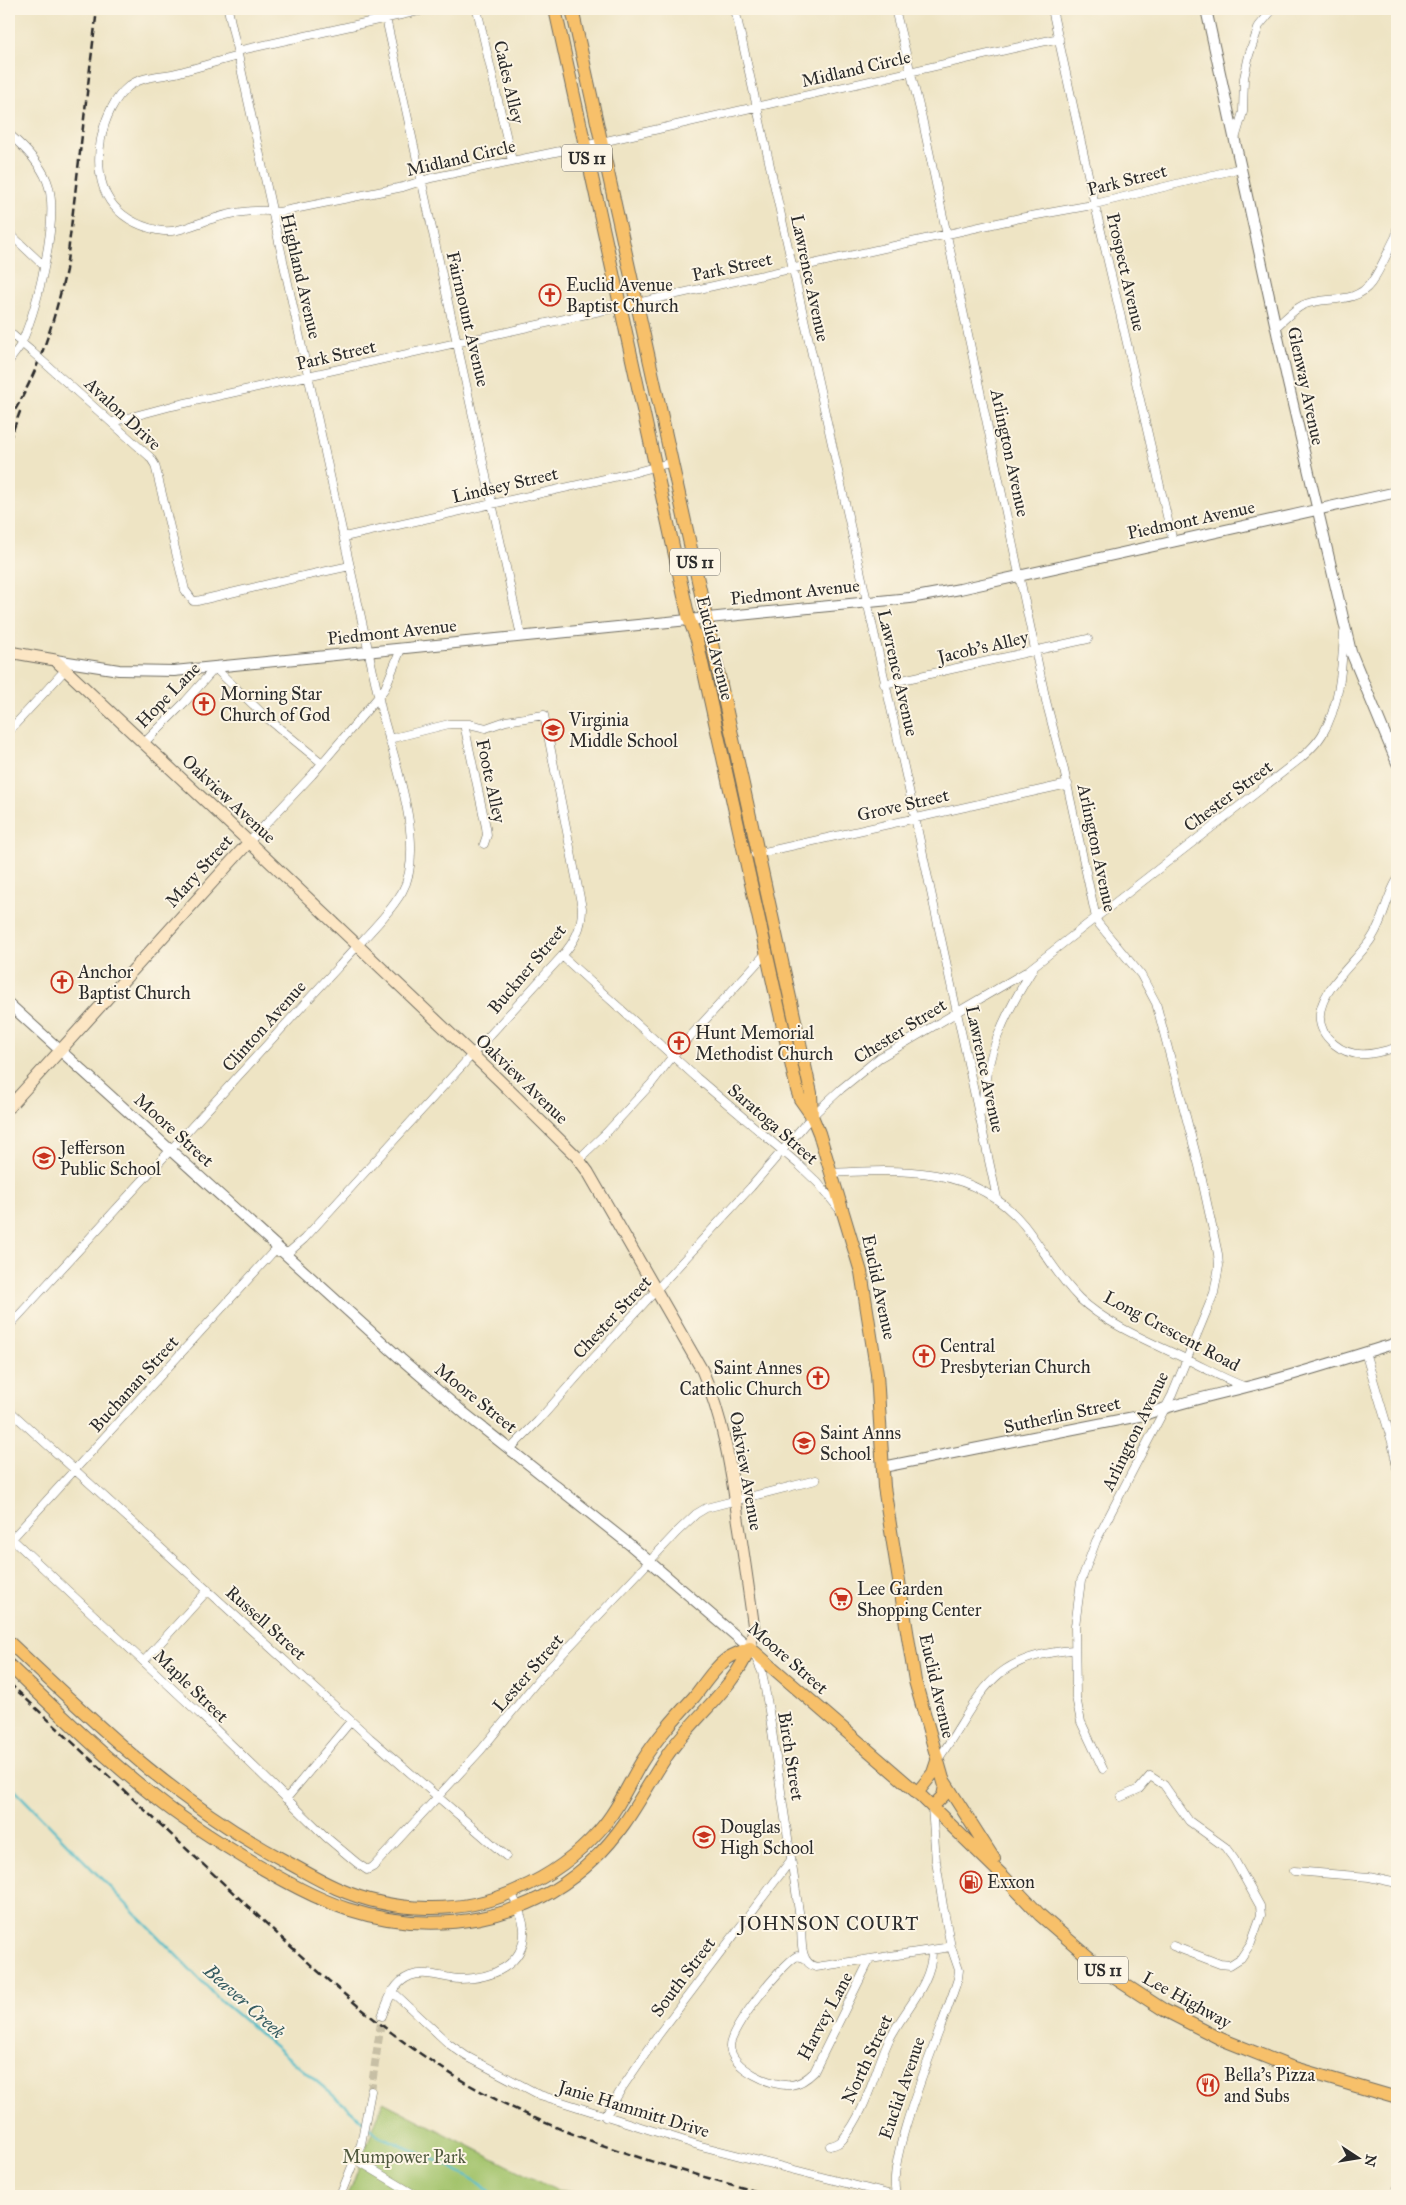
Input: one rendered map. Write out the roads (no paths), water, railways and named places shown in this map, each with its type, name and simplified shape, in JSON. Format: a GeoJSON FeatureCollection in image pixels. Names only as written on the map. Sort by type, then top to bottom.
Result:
{"type":"FeatureCollection","features":[{"type":"Feature","properties":{"kind":"main road","name":"Euclid Avenue"},"geometry":{"type":"LineString","coordinates":[[555,9],[584,146],[727,777],[777,940],[797,1090],[800,1099],[812,1116],[846,1219],[861,1272],[878,1384],[883,1467],[894,1556],[915,1681],[943,1778],[1004,1877]]}},
{"type":"Feature","properties":{"kind":"main road","name":"Euclid Avenue"},"geometry":{"type":"LineString","coordinates":[[572,9],[603,142],[740,774],[766,952],[790,1029]]}},
{"type":"Feature","properties":{"kind":"main road","name":"Piedmont Avenue"},"geometry":{"type":"LineString","coordinates":[[9,652],[55,660]]}},
{"type":"Feature","properties":{"kind":"main road","name":"Oakview Avenue"},"geometry":{"type":"LineString","coordinates":[[55,660],[357,945],[580,1162],[657,1291],[702,1370],[712,1393],[724,1436],[736,1500],[754,1629],[750,1648]]}},
{"type":"Feature","properties":{"kind":"main road","name":"Mary Street"},"geometry":{"type":"LineString","coordinates":[[9,1107],[249,842]]}},
{"type":"Feature","properties":{"kind":"main road"},"geometry":{"type":"LineString","coordinates":[[9,1642],[120,1746],[186,1799],[252,1844],[335,1887],[370,1900],[396,1905],[432,1908],[476,1903],[512,1893],[532,1884],[566,1861],[598,1832],[613,1814],[656,1741],[714,1671],[727,1659],[750,1648]]}},
{"type":"Feature","properties":{"kind":"main road"},"geometry":{"type":"LineString","coordinates":[[9,1665],[88,1739],[166,1806],[237,1854],[321,1898],[368,1915],[408,1922],[452,1922],[477,1919],[518,1908],[560,1886],[578,1873],[610,1843],[628,1820],[671,1749],[739,1670],[750,1648]]}},
{"type":"Feature","properties":{"kind":"main road","name":"Moore Street"},"geometry":{"type":"LineString","coordinates":[[750,1648],[932,1807]]}},
{"type":"Feature","properties":{"kind":"main road"},"geometry":{"type":"LineString","coordinates":[[917,1793],[933,1774],[937,1761]]}},
{"type":"Feature","properties":{"kind":"main road"},"geometry":{"type":"LineString","coordinates":[[932,1807],[942,1796],[945,1786],[943,1778]]}},
{"type":"Feature","properties":{"kind":"main road","name":"Lee Highway"},"geometry":{"type":"LineString","coordinates":[[932,1807],[1040,1915],[1107,1973],[1189,2024],[1264,2057],[1396,2096]]}},
{"type":"Feature","properties":{"kind":"street","name":"Highland Avenue"},"geometry":{"type":"LineString","coordinates":[[228,9],[379,696]]}},
{"type":"Feature","properties":{"kind":"street","name":"Fairmount Avenue"},"geometry":{"type":"LineString","coordinates":[[384,9],[521,636]]}},
{"type":"Feature","properties":{"kind":"street","name":"Midland Circle"},"geometry":{"type":"LineString","coordinates":[[428,9],[238,54],[178,72],[145,78],[128,88],[112,107],[101,134],[102,184],[111,202],[123,214],[139,224],[160,231],[175,231],[214,218],[259,209],[272,211],[288,210],[421,182],[1059,38]]}},
{"type":"Feature","properties":{"kind":"street","name":"Cades Alley"},"geometry":{"type":"LineString","coordinates":[[477,9],[512,161]]}},
{"type":"Feature","properties":{"kind":"street","name":"Lawrence Avenue"},"geometry":{"type":"LineString","coordinates":[[735,9],[915,818],[997,1198]]}},
{"type":"Feature","properties":{"kind":"street","name":"Arlington Avenue"},"geometry":{"type":"LineString","coordinates":[[895,9],[922,118],[1036,651],[1068,784],[1096,918],[1098,923],[1141,975],[1156,1004],[1210,1211],[1218,1254],[1217,1281],[1187,1359],[1086,1567],[1076,1606],[1074,1650],[1079,1716],[1089,1743],[1103,1769]]}},
{"type":"Feature","properties":{"kind":"street","name":"Prospect Avenue"},"geometry":{"type":"LineString","coordinates":[[1052,9],[1173,542]]}},
{"type":"Feature","properties":{"kind":"street","name":"Glenway Avenue"},"geometry":{"type":"LineString","coordinates":[[1206,9],[1344,625],[1351,652],[1397,763]]}},
{"type":"Feature","properties":{"kind":"street"},"geometry":{"type":"LineString","coordinates":[[1235,141],[1243,112],[1244,78],[1249,55],[1259,26],[1273,9]]}},
{"type":"Feature","properties":{"kind":"street"},"geometry":{"type":"LineString","coordinates":[[9,134],[43,172],[51,193],[52,217],[44,265],[21,343],[9,361]]}},
{"type":"Feature","properties":{"kind":"street","name":"Park Street"},"geometry":{"type":"LineString","coordinates":[[112,422],[172,406],[458,344],[621,306],[1095,204],[1241,168]]}},
{"type":"Feature","properties":{"kind":"street"},"geometry":{"type":"LineString","coordinates":[[1276,327],[1304,304],[1344,299],[1363,290],[1370,284],[1396,236],[1397,229]]}},
{"type":"Feature","properties":{"kind":"street"},"geometry":{"type":"LineString","coordinates":[[9,233],[44,265]]}},
{"type":"Feature","properties":{"kind":"street","name":"Avalon Drive"},"geometry":{"type":"LineString","coordinates":[[9,332],[150,457],[155,465],[185,590],[192,600],[197,602],[350,566]]}},
{"type":"Feature","properties":{"kind":"street","name":"Lindsey Street"},"geometry":{"type":"LineString","coordinates":[[344,537],[673,462]]}},
{"type":"Feature","properties":{"kind":"street","name":"Piedmont Avenue"},"geometry":{"type":"LineString","coordinates":[[55,660],[143,672],[215,668],[927,596],[1397,492]]}},
{"type":"Feature","properties":{"kind":"street","name":"Chester Street"},"geometry":{"type":"LineString","coordinates":[[510,1449],[657,1291],[812,1116],[878,1058],[978,1001],[1035,965],[1292,766],[1316,743],[1332,713],[1343,659],[1344,625]]}},
{"type":"Feature","properties":{"kind":"street","name":"Jacob's Alley"},"geometry":{"type":"LineString","coordinates":[[884,684],[1088,639]]}},
{"type":"Feature","properties":{"kind":"street","name":"Mary Street"},"geometry":{"type":"LineString","coordinates":[[249,842],[322,763],[379,696],[385,688],[401,649]]}},
{"type":"Feature","properties":{"kind":"street"},"geometry":{"type":"LineString","coordinates":[[215,668],[268,718],[322,763]]}},
{"type":"Feature","properties":{"kind":"street","name":"Hope Lane"},"geometry":{"type":"LineString","coordinates":[[144,743],[215,668]]}},
{"type":"Feature","properties":{"kind":"street"},"geometry":{"type":"LineString","coordinates":[[9,731],[65,670]]}},
{"type":"Feature","properties":{"kind":"street","name":"Clinton Avenue"},"geometry":{"type":"LineString","coordinates":[[9,1326],[357,945],[401,893],[411,863],[410,827],[379,696]]}},
{"type":"Feature","properties":{"kind":"street","name":"Buckner Street"},"geometry":{"type":"LineString","coordinates":[[284,1252],[292,1251],[304,1239],[562,956],[578,935],[582,908],[545,717],[541,714],[506,721],[486,728],[464,724]]}},
{"type":"Feature","properties":{"kind":"street"},"geometry":{"type":"LineString","coordinates":[[389,739],[449,724],[464,724]]}},
{"type":"Feature","properties":{"kind":"street","name":"Foote Alley"},"geometry":{"type":"LineString","coordinates":[[464,724],[486,827],[487,835],[484,844]]}},
{"type":"Feature","properties":{"kind":"street"},"geometry":{"type":"LineString","coordinates":[[727,777],[740,774]]}},
{"type":"Feature","properties":{"kind":"street","name":"Grove Street"},"geometry":{"type":"LineString","coordinates":[[751,855],[1068,784]]}},
{"type":"Feature","properties":{"kind":"street"},"geometry":{"type":"LineString","coordinates":[[1395,1048],[1361,1055],[1342,1050],[1327,1036],[1321,1020],[1321,1010],[1326,994],[1333,983],[1372,938],[1397,880]]}},
{"type":"Feature","properties":{"kind":"street"},"geometry":{"type":"LineString","coordinates":[[580,1162],[584,1154],[645,1091],[673,1056],[777,940]]}},
{"type":"Feature","properties":{"kind":"street","name":"Saratoga Street"},"geometry":{"type":"LineString","coordinates":[[562,956],[818,1183],[846,1219]]}},
{"type":"Feature","properties":{"kind":"street"},"geometry":{"type":"LineString","coordinates":[[982,1126],[983,1097],[995,1044],[1010,1006],[1035,965]]}},
{"type":"Feature","properties":{"kind":"street","name":"Moore Street"},"geometry":{"type":"LineString","coordinates":[[9,1004],[429,1383],[650,1561],[750,1648]]}},
{"type":"Feature","properties":{"kind":"street","name":"Long Crescent Road"},"geometry":{"type":"LineString","coordinates":[[831,1173],[921,1173],[940,1175],[971,1184],[997,1198],[1024,1225],[1053,1266],[1080,1299],[1112,1321],[1247,1387],[1397,1344]]}},
{"type":"Feature","properties":{"kind":"street","name":"Buchanan Street"},"geometry":{"type":"LineString","coordinates":[[10,1539],[75,1471],[273,1252],[284,1252]]}},
{"type":"Feature","properties":{"kind":"street"},"geometry":{"type":"LineString","coordinates":[[1365,1352],[1392,1442],[1397,1468]]}},
{"type":"Feature","properties":{"kind":"street","name":"Sutherlin Street"},"geometry":{"type":"LineString","coordinates":[[883,1467],[1081,1429],[1144,1415],[1164,1408],[1247,1387]]}},
{"type":"Feature","properties":{"kind":"street","name":"Russell Street"},"geometry":{"type":"LineString","coordinates":[[9,1410],[351,1721],[506,1856]]}},
{"type":"Feature","properties":{"kind":"street"},"geometry":{"type":"LineString","coordinates":[[736,1500],[816,1480]]}},
{"type":"Feature","properties":{"kind":"street","name":"Lester Street"},"geometry":{"type":"LineString","coordinates":[[351,1859],[365,1869],[373,1867],[481,1750],[538,1680],[696,1514],[706,1508],[736,1500]]}},
{"type":"Feature","properties":{"kind":"street","name":"Maple Street"},"geometry":{"type":"LineString","coordinates":[[10,1539],[144,1661],[286,1799],[351,1859]]}},
{"type":"Feature","properties":{"kind":"street"},"geometry":{"type":"LineString","coordinates":[[144,1661],[208,1590]]}},
{"type":"Feature","properties":{"kind":"street","name":"Birch Street"},"geometry":{"type":"LineString","coordinates":[[750,1648],[762,1672],[804,1958]]}},
{"type":"Feature","properties":{"kind":"street"},"geometry":{"type":"LineString","coordinates":[[937,1761],[980,1693],[996,1675],[1025,1658],[1041,1653],[1074,1650]]}},
{"type":"Feature","properties":{"kind":"street"},"geometry":{"type":"LineString","coordinates":[[286,1799],[351,1721]]}},
{"type":"Feature","properties":{"kind":"street"},"geometry":{"type":"LineString","coordinates":[[1121,1797],[1139,1789],[1150,1776],[1161,1783],[1190,1821],[1225,1847],[1234,1859],[1260,1906],[1260,1919],[1251,1943],[1246,1953],[1235,1963],[1220,1964],[1173,1946]]}},
{"type":"Feature","properties":{"kind":"street","name":"Euclid Avenue"},"geometry":{"type":"LineString","coordinates":[[896,2196],[893,2183],[904,2132],[952,2000],[958,1978],[957,1962],[951,1947],[936,1861],[932,1807]]}},
{"type":"Feature","properties":{"kind":"street","name":"South Street"},"geometry":{"type":"LineString","coordinates":[[605,2117],[622,2088],[659,2034],[791,1860]]}},
{"type":"Feature","properties":{"kind":"street"},"geometry":{"type":"LineString","coordinates":[[1294,1871],[1369,1876],[1397,1883]]}},
{"type":"Feature","properties":{"kind":"street"},"geometry":{"type":"LineString","coordinates":[[382,2016],[392,1991],[402,1980],[418,1974],[465,1978],[486,1976],[502,1970],[515,1959],[524,1939],[522,1920],[512,1893]]}},
{"type":"Feature","properties":{"kind":"street"},"geometry":{"type":"LineString","coordinates":[[804,1958],[807,1963],[816,1967],[951,1947]]}},
{"type":"Feature","properties":{"kind":"street","name":"North Street"},"geometry":{"type":"LineString","coordinates":[[830,2146],[843,2139],[855,2120],[889,2041],[919,1990],[930,1967],[932,1950]]}},
{"type":"Feature","properties":{"kind":"street","name":"Harvey Lane"},"geometry":{"type":"LineString","coordinates":[[804,1958],[796,1956],[780,1972],[744,2016],[730,2041],[733,2056],[739,2063],[750,2072],[774,2083],[792,2085],[814,2072],[870,1959]]}},
{"type":"Feature","properties":{"kind":"street","name":"Janie Hammitt Drive"},"geometry":{"type":"LineString","coordinates":[[392,1991],[449,2044],[484,2067],[540,2095],[701,2146],[896,2196]]}},
{"type":"Feature","properties":{"kind":"street"},"geometry":{"type":"LineString","coordinates":[[340,2196],[365,2128],[371,2091]]}},
{"type":"Feature","properties":{"kind":"street"},"geometry":{"type":"LineString","coordinates":[[355,2159],[417,2196]]}},
{"type":"Feature","properties":{"kind":"street"},"geometry":{"type":"LineString","coordinates":[[1394,2196],[1397,2189]]}},
{"type":"Feature","properties":{"kind":"waterway","name":"Beaver Creek"},"geometry":{"type":"LineString","coordinates":[[9,1784],[220,2000],[379,2136],[449,2166],[481,2184],[494,2196]]}},
{"type":"Feature","properties":{"kind":"tunnel"},"geometry":{"type":"LineString","coordinates":[[371,2091],[382,2016]]}},
{"type":"Feature","properties":{"kind":"railway"},"geometry":{"type":"LineString","coordinates":[[9,420],[28,385],[44,348],[66,270],[97,9]]}},
{"type":"Feature","properties":{"kind":"railway"},"geometry":{"type":"LineString","coordinates":[[9,441],[21,409]]}},
{"type":"Feature","properties":{"kind":"railway"},"geometry":{"type":"LineString","coordinates":[[9,1683],[326,1978],[387,2029],[419,2052],[486,2094],[555,2127],[663,2165],[773,2196]]}},
{"type":"Feature","properties":{"kind":"place","name":"Euclid Avenue Baptist Church"},"geometry":{"type":"Point","coordinates":[550,295]}},
{"type":"Feature","properties":{"kind":"place","name":"Morning Star Church of God"},"geometry":{"type":"Point","coordinates":[204,704]}},
{"type":"Feature","properties":{"kind":"place","name":"Virginia Middle School"},"geometry":{"type":"Point","coordinates":[553,730]}},
{"type":"Feature","properties":{"kind":"place","name":"Anchor Baptist Church"},"geometry":{"type":"Point","coordinates":[62,982]}},
{"type":"Feature","properties":{"kind":"place","name":"Hunt Memorial Methodist Church"},"geometry":{"type":"Point","coordinates":[679,1043]}},
{"type":"Feature","properties":{"kind":"place","name":"Jefferson Public School"},"geometry":{"type":"Point","coordinates":[44,1158]}},
{"type":"Feature","properties":{"kind":"place","name":"Central Presbyterian Church"},"geometry":{"type":"Point","coordinates":[924,1356]}},
{"type":"Feature","properties":{"kind":"place","name":"Saint Annes Catholic Church"},"geometry":{"type":"Point","coordinates":[818,1378]}},
{"type":"Feature","properties":{"kind":"place","name":"Saint Anns School"},"geometry":{"type":"Point","coordinates":[804,1443]}},
{"type":"Feature","properties":{"kind":"place","name":"Lee Garden Shopping Center"},"geometry":{"type":"Point","coordinates":[841,1599]}},
{"type":"Feature","properties":{"kind":"place","name":"Douglas High School"},"geometry":{"type":"Point","coordinates":[704,1837]}},
{"type":"Feature","properties":{"kind":"place","name":"Exxon"},"geometry":{"type":"Point","coordinates":[971,1882]}},
{"type":"Feature","properties":{"kind":"place","name":"Bella's Pizza and Subs"},"geometry":{"type":"Point","coordinates":[1208,2085]}},
{"type":"Feature","properties":{"kind":"district","name":"JOHNSON COURT"},"geometry":{"type":"Point","coordinates":[829,1923]}},
{"type":"Feature","properties":{"kind":"park label","name":"Mumpower Park"},"geometry":{"type":"Point","coordinates":[404,2157]}}]}
